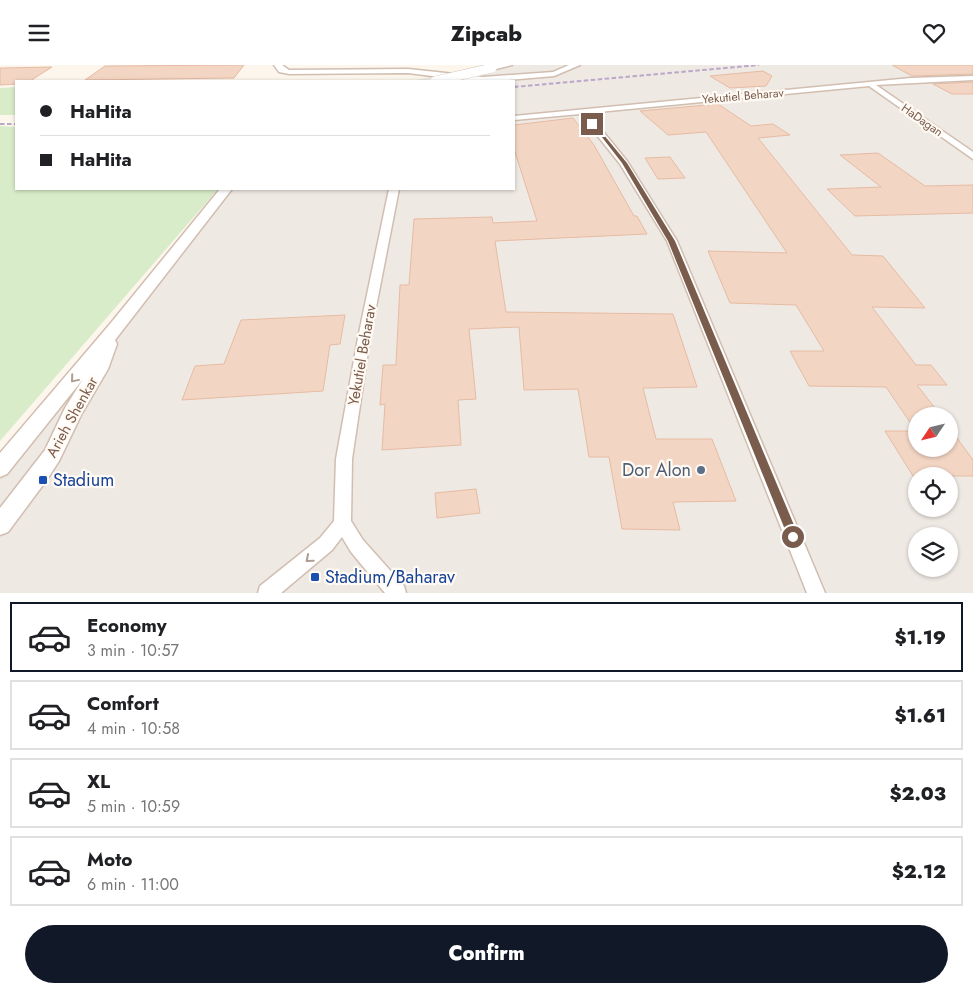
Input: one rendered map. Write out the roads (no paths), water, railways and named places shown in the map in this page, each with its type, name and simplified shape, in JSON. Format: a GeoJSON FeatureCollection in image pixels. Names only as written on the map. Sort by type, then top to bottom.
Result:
{"type":"FeatureCollection","features":[{"type":"Feature","properties":{"kind":"street"},"geometry":{"type":"LineString","coordinates":[[278,65],[282,70],[298,72]]}},
{"type":"Feature","properties":{"kind":"street"},"geometry":{"type":"LineString","coordinates":[[440,80],[508,65]]}},
{"type":"Feature","properties":{"kind":"street"},"geometry":{"type":"LineString","coordinates":[[270,71],[277,73],[408,71],[483,80],[549,75],[563,67],[577,65]]}},
{"type":"Feature","properties":{"kind":"street","name":"Yekutiel Beharav"},"geometry":{"type":"LineString","coordinates":[[515,118],[911,80],[973,78]]}},
{"type":"Feature","properties":{"kind":"street","name":"HaDagan"},"geometry":{"type":"LineString","coordinates":[[870,84],[973,156]]}},
{"type":"Feature","properties":{"kind":"street"},"geometry":{"type":"LineString","coordinates":[[582,111],[624,163],[672,241],[816,593]]}},
{"type":"Feature","properties":{"kind":"street","name":"Arieh Shenkar"},"geometry":{"type":"LineString","coordinates":[[0,468],[116,328],[225,190]]}},
{"type":"Feature","properties":{"kind":"street","name":"Yekutiel Beharav"},"geometry":{"type":"LineString","coordinates":[[342,523],[344,459],[364,338],[394,190]]}},
{"type":"Feature","properties":{"kind":"street","name":"Arieh Shenkar"},"geometry":{"type":"LineString","coordinates":[[0,525],[52,455],[72,413],[99,369],[116,328]]}},
{"type":"Feature","properties":{"kind":"street"},"geometry":{"type":"LineString","coordinates":[[267,593],[326,544],[342,523],[357,546],[397,593]]}},
{"type":"Feature","properties":{"kind":"railway"},"geometry":{"type":"LineString","coordinates":[[515,87],[759,65]]}},
{"type":"Feature","properties":{"kind":"railway"},"geometry":{"type":"LineString","coordinates":[[0,124],[15,124]]}},
{"type":"Feature","properties":{"kind":"place","name":"Dor Alon"},"geometry":{"type":"Point","coordinates":[701,470]}},
{"type":"Feature","properties":{"kind":"place","name":"Stadium"},"geometry":{"type":"Point","coordinates":[43,480]}},
{"type":"Feature","properties":{"kind":"place","name":"Stadium/Baharav"},"geometry":{"type":"Point","coordinates":[315,577]}}]}
